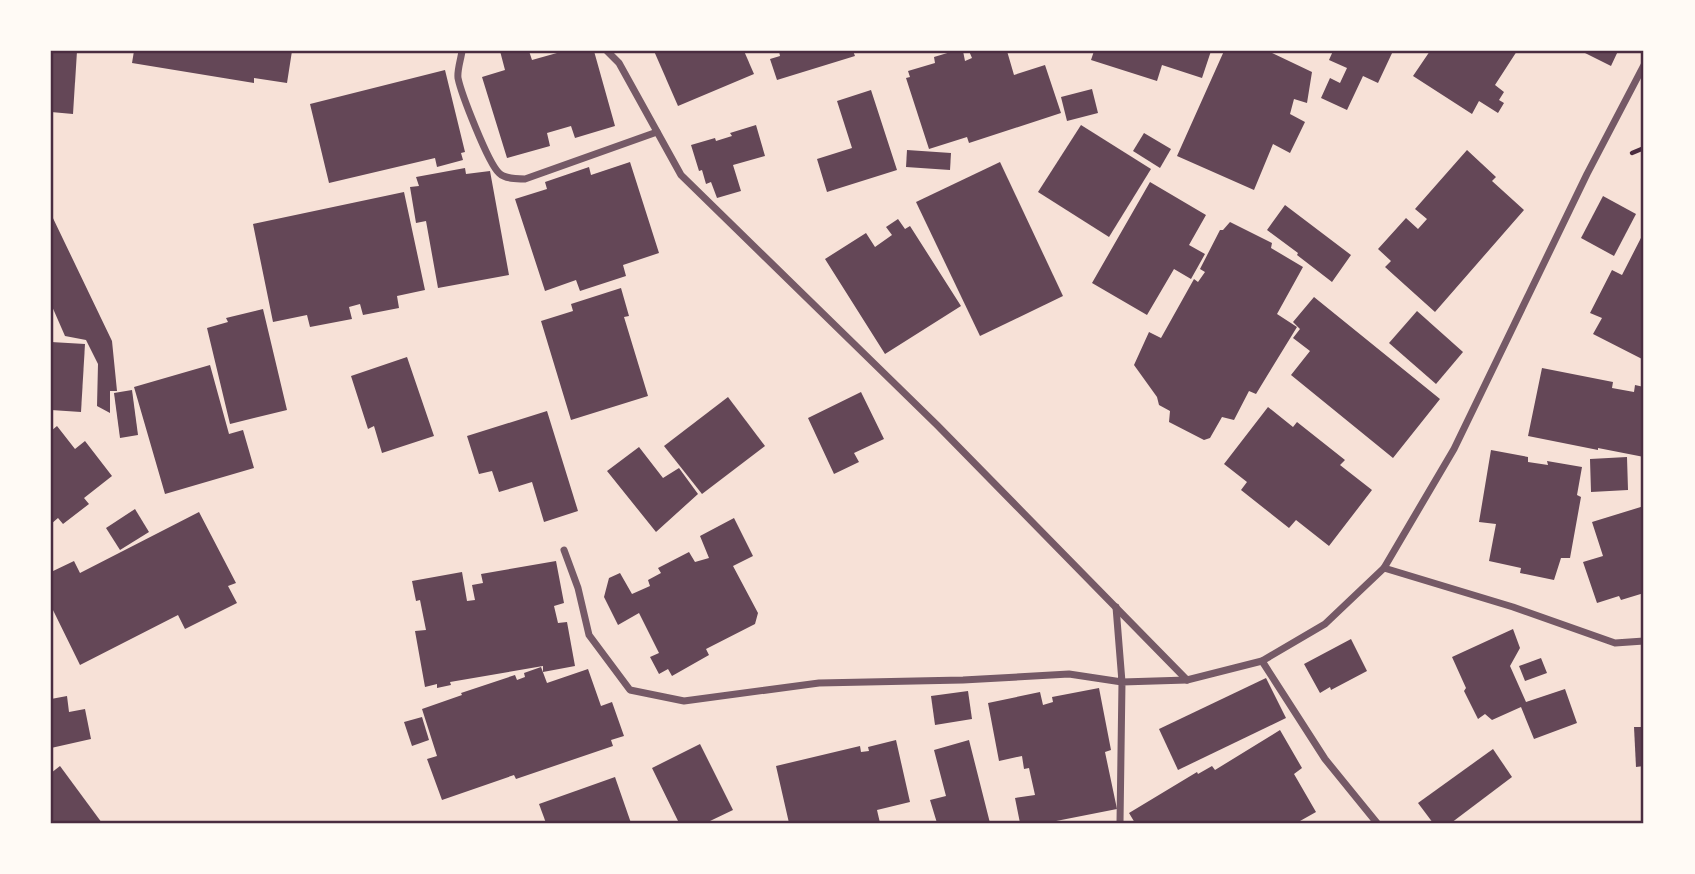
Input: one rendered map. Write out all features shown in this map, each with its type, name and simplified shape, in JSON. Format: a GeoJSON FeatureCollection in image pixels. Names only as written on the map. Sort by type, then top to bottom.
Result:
{"type":"FeatureCollection","features":[{"type":"Feature","properties":{"kind":"street"},"geometry":{"type":"LineString","coordinates":[[462,51],[458,76],[478,135],[498,173],[505,176],[525,179],[657,132]]}},
{"type":"Feature","properties":{"kind":"street"},"geometry":{"type":"LineString","coordinates":[[607,51],[619,63],[681,175],[937,425],[1187,680]]}},
{"type":"Feature","properties":{"kind":"street"},"geometry":{"type":"LineString","coordinates":[[564,550],[578,588],[589,635],[630,690],[684,701],[819,682],[963,680],[1069,674],[1122,682],[1187,680],[1262,661],[1325,624],[1384,568],[1454,449],[1587,174],[1644,65]]}},
{"type":"Feature","properties":{"kind":"street"},"geometry":{"type":"LineString","coordinates":[[1384,568],[1513,607],[1615,643],[1644,641]]}},
{"type":"Feature","properties":{"kind":"street"},"geometry":{"type":"LineString","coordinates":[[1116,607],[1122,682],[1120,823]]}},
{"type":"Feature","properties":{"kind":"street"},"geometry":{"type":"LineString","coordinates":[[1262,661],[1325,759],[1377,823]]}},
{"type":"Feature","properties":{"kind":"building"},"geometry":{"type":"Polygon","coordinates":[[[51,51],[77,51],[73,114],[51,112],[51,51]]]}},
{"type":"Feature","properties":{"kind":"building"},"geometry":{"type":"Polygon","coordinates":[[[134,51],[292,51],[287,83],[254,78],[254,83],[132,63],[134,51]]]}},
{"type":"Feature","properties":{"kind":"building"},"geometry":{"type":"Polygon","coordinates":[[[500,51],[529,51],[532,60],[564,51],[594,51],[615,126],[575,138],[571,126],[547,133],[550,146],[507,158],[482,77],[505,70],[500,51]]]}},
{"type":"Feature","properties":{"kind":"building"},"geometry":{"type":"Polygon","coordinates":[[[654,51],[744,51],[754,74],[678,106],[654,51]]]}},
{"type":"Feature","properties":{"kind":"building"},"geometry":{"type":"Polygon","coordinates":[[[779,51],[853,51],[855,56],[777,80],[770,59],[780,56],[779,51]]]}},
{"type":"Feature","properties":{"kind":"building"},"geometry":{"type":"Polygon","coordinates":[[[963,51],[965,61],[972,58],[969,51],[1007,51],[1014,75],[1045,65],[1061,113],[969,143],[967,137],[929,149],[906,78],[910,77],[908,71],[935,63],[934,57],[963,51]]]}},
{"type":"Feature","properties":{"kind":"building"},"geometry":{"type":"Polygon","coordinates":[[[1094,51],[1211,51],[1202,78],[1162,65],[1157,81],[1091,60],[1094,51]]]}},
{"type":"Feature","properties":{"kind":"building"},"geometry":{"type":"Polygon","coordinates":[[[1224,51],[1268,51],[1312,72],[1307,103],[1294,99],[1290,114],[1305,122],[1290,153],[1273,144],[1254,190],[1177,156],[1224,51]]]}},
{"type":"Feature","properties":{"kind":"building"},"geometry":{"type":"Polygon","coordinates":[[[1333,51],[1393,51],[1378,83],[1363,76],[1347,110],[1321,98],[1330,78],[1340,83],[1347,68],[1329,60],[1333,51]]]}},
{"type":"Feature","properties":{"kind":"building"},"geometry":{"type":"Polygon","coordinates":[[[1430,51],[1517,51],[1495,85],[1504,92],[1499,100],[1504,103],[1498,113],[1479,101],[1472,114],[1413,76],[1430,51]]]}},
{"type":"Feature","properties":{"kind":"building"},"geometry":{"type":"Polygon","coordinates":[[[1581,51],[1618,51],[1611,66],[1581,51]]]}},
{"type":"Feature","properties":{"kind":"building"},"geometry":{"type":"Polygon","coordinates":[[[445,70],[465,152],[461,153],[463,160],[437,167],[435,158],[329,183],[310,104],[445,70]]]}},
{"type":"Feature","properties":{"kind":"building"},"geometry":{"type":"Polygon","coordinates":[[[1092,89],[1098,113],[1067,121],[1061,97],[1092,89]]]}},
{"type":"Feature","properties":{"kind":"building"},"geometry":{"type":"Polygon","coordinates":[[[871,90],[897,170],[827,192],[817,159],[852,148],[837,101],[871,90]]]}},
{"type":"Feature","properties":{"kind":"building"},"geometry":{"type":"Polygon","coordinates":[[[756,125],[765,156],[733,165],[741,191],[717,198],[711,182],[706,184],[702,170],[699,171],[691,145],[715,138],[716,141],[732,136],[730,133],[756,125]]]}},
{"type":"Feature","properties":{"kind":"building"},"geometry":{"type":"Polygon","coordinates":[[[1081,125],[1151,169],[1109,237],[1038,192],[1081,125]]]}},
{"type":"Feature","properties":{"kind":"building"},"geometry":{"type":"Polygon","coordinates":[[[1144,133],[1171,149],[1160,168],[1133,151],[1144,133]]]}},
{"type":"Feature","properties":{"kind":"building"},"geometry":{"type":"Polygon","coordinates":[[[907,150],[951,153],[950,170],[906,167],[907,150]]]}},
{"type":"Feature","properties":{"kind":"building"},"geometry":{"type":"Polygon","coordinates":[[[1467,150],[1496,177],[1492,181],[1524,210],[1435,312],[1385,267],[1391,261],[1378,249],[1406,218],[1418,229],[1427,219],[1415,209],[1467,150]]]}},
{"type":"Feature","properties":{"kind":"building"},"geometry":{"type":"Polygon","coordinates":[[[630,162],[659,253],[623,265],[626,276],[580,291],[576,280],[545,291],[515,199],[547,189],[545,182],[589,167],[591,175],[630,162]]]}},
{"type":"Feature","properties":{"kind":"building"},"geometry":{"type":"Polygon","coordinates":[[[1000,162],[1063,296],[980,336],[916,202],[1000,162]]]}},
{"type":"Feature","properties":{"kind":"building"},"geometry":{"type":"Polygon","coordinates":[[[465,168],[466,174],[490,171],[509,275],[438,288],[426,221],[416,223],[410,187],[419,186],[416,177],[465,168]]]}},
{"type":"Feature","properties":{"kind":"building"},"geometry":{"type":"Polygon","coordinates":[[[1150,182],[1206,215],[1189,245],[1205,254],[1191,279],[1174,269],[1147,315],[1092,283],[1150,182]]]}},
{"type":"Feature","properties":{"kind":"building"},"geometry":{"type":"Polygon","coordinates":[[[404,192],[425,290],[397,296],[399,308],[363,315],[360,304],[349,307],[352,319],[310,327],[307,315],[273,322],[253,224],[404,192]]]}},
{"type":"Feature","properties":{"kind":"building"},"geometry":{"type":"Polygon","coordinates":[[[1603,196],[1636,214],[1614,256],[1581,238],[1603,196]]]}},
{"type":"Feature","properties":{"kind":"building"},"geometry":{"type":"Polygon","coordinates":[[[1285,205],[1351,255],[1332,282],[1267,230],[1285,205]]]}},
{"type":"Feature","properties":{"kind":"building"},"geometry":{"type":"Polygon","coordinates":[[[51,214],[112,341],[117,391],[110,391],[110,413],[97,406],[98,364],[86,340],[65,336],[51,304],[51,214]]]}},
{"type":"Feature","properties":{"kind":"building"},"geometry":{"type":"Polygon","coordinates":[[[898,219],[905,229],[910,226],[961,306],[885,354],[825,259],[866,233],[875,247],[892,235],[886,227],[898,219]]]}},
{"type":"Feature","properties":{"kind":"building"},"geometry":{"type":"Polygon","coordinates":[[[1230,222],[1272,243],[1271,248],[1303,267],[1277,314],[1297,327],[1256,394],[1249,391],[1234,420],[1222,417],[1210,438],[1204,440],[1169,422],[1170,411],[1159,405],[1157,397],[1134,365],[1149,332],[1161,338],[1194,279],[1198,282],[1205,272],[1200,269],[1220,230],[1230,222]]]}},
{"type":"Feature","properties":{"kind":"building"},"geometry":{"type":"Polygon","coordinates":[[[1644,232],[1644,360],[1593,334],[1602,318],[1590,313],[1612,270],[1622,275],[1644,232]]]}},
{"type":"Feature","properties":{"kind":"building"},"geometry":{"type":"Polygon","coordinates":[[[621,288],[629,316],[624,317],[648,396],[571,420],[541,321],[573,311],[571,304],[621,288]]]}},
{"type":"Feature","properties":{"kind":"building"},"geometry":{"type":"Polygon","coordinates":[[[1314,297],[1440,399],[1393,458],[1291,375],[1310,351],[1293,338],[1300,329],[1293,322],[1314,297]]]}},
{"type":"Feature","properties":{"kind":"building"},"geometry":{"type":"Polygon","coordinates":[[[263,309],[287,410],[230,424],[207,328],[228,322],[226,318],[263,309]]]}},
{"type":"Feature","properties":{"kind":"building"},"geometry":{"type":"Polygon","coordinates":[[[1417,311],[1463,352],[1436,384],[1389,343],[1417,311]]]}},
{"type":"Feature","properties":{"kind":"building"},"geometry":{"type":"Polygon","coordinates":[[[51,342],[85,344],[81,412],[51,410],[51,342]]]}},
{"type":"Feature","properties":{"kind":"building"},"geometry":{"type":"Polygon","coordinates":[[[407,357],[434,436],[382,453],[374,426],[368,429],[351,376],[407,357]]]}},
{"type":"Feature","properties":{"kind":"building"},"geometry":{"type":"Polygon","coordinates":[[[210,365],[229,434],[243,430],[254,468],[165,494],[134,387],[210,365]]]}},
{"type":"Feature","properties":{"kind":"building"},"geometry":{"type":"Polygon","coordinates":[[[1542,368],[1613,382],[1612,388],[1634,392],[1635,385],[1644,387],[1644,457],[1528,436],[1542,368]]]}},
{"type":"Feature","properties":{"kind":"building"},"geometry":{"type":"Polygon","coordinates":[[[132,390],[138,435],[120,438],[114,393],[132,390]]]}},
{"type":"Feature","properties":{"kind":"building"},"geometry":{"type":"Polygon","coordinates":[[[861,392],[884,439],[854,453],[859,462],[834,474],[808,418],[861,392]]]}},
{"type":"Feature","properties":{"kind":"building"},"geometry":{"type":"Polygon","coordinates":[[[728,397],[765,446],[702,494],[664,446],[728,397]]]}},
{"type":"Feature","properties":{"kind":"building"},"geometry":{"type":"Polygon","coordinates":[[[1268,407],[1293,427],[1297,422],[1345,460],[1340,465],[1372,490],[1329,546],[1296,520],[1289,528],[1241,490],[1247,482],[1224,464],[1268,407]]]}},
{"type":"Feature","properties":{"kind":"building"},"geometry":{"type":"Polygon","coordinates":[[[547,411],[578,511],[544,522],[532,482],[499,492],[492,471],[479,474],[467,436],[547,411]]]}},
{"type":"Feature","properties":{"kind":"building"},"geometry":{"type":"Polygon","coordinates":[[[57,426],[75,449],[85,441],[112,476],[84,498],[89,504],[63,524],[58,518],[51,524],[51,431],[57,426]]]}},
{"type":"Feature","properties":{"kind":"building"},"geometry":{"type":"Polygon","coordinates":[[[639,447],[663,478],[679,468],[698,494],[656,532],[607,471],[639,447]]]}},
{"type":"Feature","properties":{"kind":"building"},"geometry":{"type":"Polygon","coordinates":[[[1491,450],[1528,457],[1528,462],[1548,465],[1547,461],[1582,467],[1577,495],[1581,497],[1570,558],[1561,558],[1554,580],[1520,573],[1521,568],[1489,561],[1496,524],[1479,522],[1491,450]]]}},
{"type":"Feature","properties":{"kind":"building"},"geometry":{"type":"Polygon","coordinates":[[[1627,457],[1628,490],[1591,492],[1590,459],[1627,457]]]}},
{"type":"Feature","properties":{"kind":"building"},"geometry":{"type":"Polygon","coordinates":[[[1644,506],[1644,593],[1621,600],[1619,596],[1597,603],[1583,562],[1603,556],[1592,522],[1644,506]]]}},
{"type":"Feature","properties":{"kind":"building"},"geometry":{"type":"Polygon","coordinates":[[[135,509],[149,532],[120,550],[106,528],[135,509]]]}},
{"type":"Feature","properties":{"kind":"building"},"geometry":{"type":"Polygon","coordinates":[[[199,512],[236,583],[228,586],[237,603],[185,629],[178,615],[80,665],[51,606],[51,572],[74,561],[80,573],[199,512]]]}},
{"type":"Feature","properties":{"kind":"building"},"geometry":{"type":"Polygon","coordinates":[[[734,518],[753,556],[733,566],[758,613],[755,624],[706,649],[709,655],[672,676],[668,669],[659,674],[650,657],[659,653],[639,613],[618,625],[604,597],[609,578],[620,573],[632,594],[650,586],[648,580],[661,573],[658,568],[689,552],[695,562],[709,558],[700,536],[734,518]]]}},
{"type":"Feature","properties":{"kind":"building"},"geometry":{"type":"Polygon","coordinates":[[[556,561],[564,603],[554,606],[558,623],[567,622],[575,666],[543,672],[543,666],[450,682],[451,685],[437,688],[437,684],[425,687],[415,631],[426,630],[420,600],[416,601],[412,581],[462,572],[467,601],[475,600],[472,585],[483,583],[481,574],[556,561]]]}},
{"type":"Feature","properties":{"kind":"building"},"geometry":{"type":"Polygon","coordinates":[[[1513,629],[1520,648],[1510,666],[1526,702],[1565,689],[1577,723],[1534,739],[1521,707],[1492,720],[1485,714],[1478,719],[1452,657],[1513,629]]]}},
{"type":"Feature","properties":{"kind":"building"},"geometry":{"type":"Polygon","coordinates":[[[1351,639],[1367,671],[1320,693],[1304,664],[1351,639]]]}},
{"type":"Feature","properties":{"kind":"building"},"geometry":{"type":"Polygon","coordinates":[[[1541,658],[1547,673],[1525,681],[1519,666],[1541,658]]]}},
{"type":"Feature","properties":{"kind":"building"},"geometry":{"type":"Polygon","coordinates":[[[541,667],[547,683],[588,669],[601,706],[612,702],[624,736],[611,740],[613,746],[516,779],[514,775],[442,800],[427,759],[437,756],[422,709],[515,675],[517,680],[525,677],[524,673],[541,667]]]}},
{"type":"Feature","properties":{"kind":"building"},"geometry":{"type":"Polygon","coordinates":[[[1266,678],[1286,718],[1178,770],[1159,729],[1266,678]]]}},
{"type":"Feature","properties":{"kind":"building"},"geometry":{"type":"Polygon","coordinates":[[[1099,688],[1111,750],[1105,752],[1117,809],[1046,823],[1020,823],[1015,798],[1035,795],[1029,768],[1024,769],[1022,756],[999,761],[988,703],[1040,692],[1043,705],[1053,702],[1052,697],[1099,688]]]}},
{"type":"Feature","properties":{"kind":"building"},"geometry":{"type":"Polygon","coordinates":[[[968,691],[972,719],[935,725],[931,696],[968,691]]]}},
{"type":"Feature","properties":{"kind":"building"},"geometry":{"type":"Polygon","coordinates":[[[67,696],[69,712],[85,709],[91,739],[51,748],[51,699],[67,696]]]}},
{"type":"Feature","properties":{"kind":"building"},"geometry":{"type":"Polygon","coordinates":[[[422,717],[429,740],[412,746],[404,722],[422,717]]]}},
{"type":"Feature","properties":{"kind":"building"},"geometry":{"type":"Polygon","coordinates":[[[1634,727],[1644,727],[1644,766],[1636,767],[1634,727]]]}},
{"type":"Feature","properties":{"kind":"building"},"geometry":{"type":"Polygon","coordinates":[[[1280,730],[1302,768],[1294,774],[1316,812],[1300,821],[1302,823],[1135,823],[1129,813],[1197,772],[1198,774],[1212,766],[1215,770],[1280,730]]]}},
{"type":"Feature","properties":{"kind":"building"},"geometry":{"type":"Polygon","coordinates":[[[896,740],[910,802],[877,810],[880,823],[789,823],[776,766],[860,746],[861,752],[869,751],[868,747],[896,740]]]}},
{"type":"Feature","properties":{"kind":"building"},"geometry":{"type":"Polygon","coordinates":[[[969,740],[990,823],[937,823],[930,800],[946,796],[934,750],[969,740]]]}},
{"type":"Feature","properties":{"kind":"building"},"geometry":{"type":"Polygon","coordinates":[[[700,744],[733,810],[710,821],[711,823],[679,823],[652,768],[700,744]]]}},
{"type":"Feature","properties":{"kind":"building"},"geometry":{"type":"Polygon","coordinates":[[[1493,749],[1512,777],[1451,823],[1433,823],[1418,803],[1493,749]]]}},
{"type":"Feature","properties":{"kind":"building"},"geometry":{"type":"Polygon","coordinates":[[[60,766],[102,823],[51,823],[51,773],[60,766]]]}},
{"type":"Feature","properties":{"kind":"building"},"geometry":{"type":"Polygon","coordinates":[[[615,777],[631,823],[546,823],[539,804],[615,777]]]}}]}
